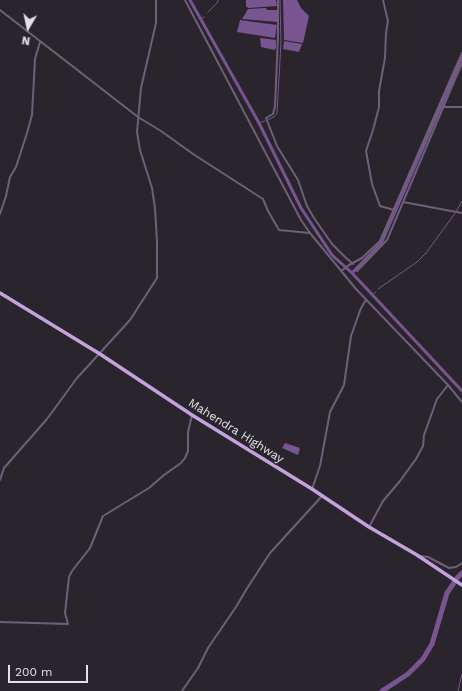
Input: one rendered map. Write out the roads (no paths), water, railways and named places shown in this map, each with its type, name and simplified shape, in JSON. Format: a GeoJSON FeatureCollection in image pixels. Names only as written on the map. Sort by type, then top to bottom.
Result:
{"type":"FeatureCollection","features":[{"type":"Feature","properties":{"kind":"highway","name":"Mahendra Highway"},"geometry":{"type":"LineString","coordinates":[[0,294],[100,354],[192,415],[312,489],[368,526],[417,555],[462,585]]}},
{"type":"Feature","properties":{"kind":"street"},"geometry":{"type":"LineString","coordinates":[[0,480],[4,468],[47,419],[77,378],[130,320],[157,278],[155,208],[152,188],[140,150],[137,132],[141,88],[156,23],[156,0]]}},
{"type":"Feature","properties":{"kind":"street"},"geometry":{"type":"LineString","coordinates":[[186,0],[301,220],[310,233],[366,300],[448,385],[462,402]]}},
{"type":"Feature","properties":{"kind":"street"},"geometry":{"type":"LineString","coordinates":[[278,0],[275,112],[266,118],[277,146],[298,180],[307,206],[314,218],[332,244],[353,264]]}},
{"type":"Feature","properties":{"kind":"street"},"geometry":{"type":"LineString","coordinates":[[383,0],[388,21],[385,58],[378,106],[373,130],[366,151],[372,184],[380,206],[394,210]]}},
{"type":"Feature","properties":{"kind":"street"},"geometry":{"type":"LineString","coordinates":[[0,10],[138,117],[263,199],[279,230],[310,233]]}},
{"type":"Feature","properties":{"kind":"street"},"geometry":{"type":"LineString","coordinates":[[0,214],[10,177],[16,167],[28,133],[32,115],[35,59],[40,42]]}},
{"type":"Feature","properties":{"kind":"street"},"geometry":{"type":"LineString","coordinates":[[341,271],[348,265],[353,264],[362,258],[380,241],[462,53]]}},
{"type":"Feature","properties":{"kind":"street"},"geometry":{"type":"LineString","coordinates":[[357,271],[387,240],[462,63]]}},
{"type":"Feature","properties":{"kind":"street"},"geometry":{"type":"LineString","coordinates":[[443,107],[462,107]]}},
{"type":"Feature","properties":{"kind":"street"},"geometry":{"type":"LineString","coordinates":[[403,202],[462,213]]}},
{"type":"Feature","properties":{"kind":"street"},"geometry":{"type":"LineString","coordinates":[[312,489],[320,466],[330,412],[344,385],[351,336],[361,308],[366,300]]}},
{"type":"Feature","properties":{"kind":"street"},"geometry":{"type":"LineString","coordinates":[[368,526],[383,501],[404,476],[423,446],[424,435],[437,399],[448,385]]}},
{"type":"Feature","properties":{"kind":"street"},"geometry":{"type":"LineString","coordinates":[[0,622],[68,624],[65,612],[69,577],[90,548],[103,516],[149,488],[181,463],[188,451],[188,432],[192,415]]}},
{"type":"Feature","properties":{"kind":"street"},"geometry":{"type":"LineString","coordinates":[[182,691],[270,553],[322,496]]}},
{"type":"Feature","properties":{"kind":"street"},"geometry":{"type":"LineString","coordinates":[[417,555],[428,557],[449,568],[456,567],[462,563]]}},
{"type":"Feature","properties":{"kind":"waterway"},"geometry":{"type":"LineString","coordinates":[[190,0],[259,123],[301,208],[332,255],[352,273],[462,391]]}},
{"type":"Feature","properties":{"kind":"waterway"},"geometry":{"type":"LineString","coordinates":[[208,12],[218,2],[218,0]]}},
{"type":"Feature","properties":{"kind":"waterway"},"geometry":{"type":"LineString","coordinates":[[268,120],[277,113],[281,42],[280,0]]}},
{"type":"Feature","properties":{"kind":"waterway"},"geometry":{"type":"LineString","coordinates":[[200,19],[204,17]]}},
{"type":"Feature","properties":{"kind":"waterway"},"geometry":{"type":"LineString","coordinates":[[352,273],[381,243],[462,58]]}},
{"type":"Feature","properties":{"kind":"waterway"},"geometry":{"type":"LineString","coordinates":[[259,123],[265,121]]}},
{"type":"Feature","properties":{"kind":"waterway"},"geometry":{"type":"LineString","coordinates":[[378,289],[417,262],[426,253],[456,212],[462,201]]}},
{"type":"Feature","properties":{"kind":"waterway"},"geometry":{"type":"LineString","coordinates":[[372,295],[376,292]]}},
{"type":"Feature","properties":{"kind":"waterway"},"geometry":{"type":"LineString","coordinates":[[382,691],[408,674],[423,659],[432,644],[447,593],[462,573]]}},
{"type":"Feature","properties":{"kind":"waterway"},"geometry":{"type":"LineString","coordinates":[[458,691],[462,674]]}}]}
